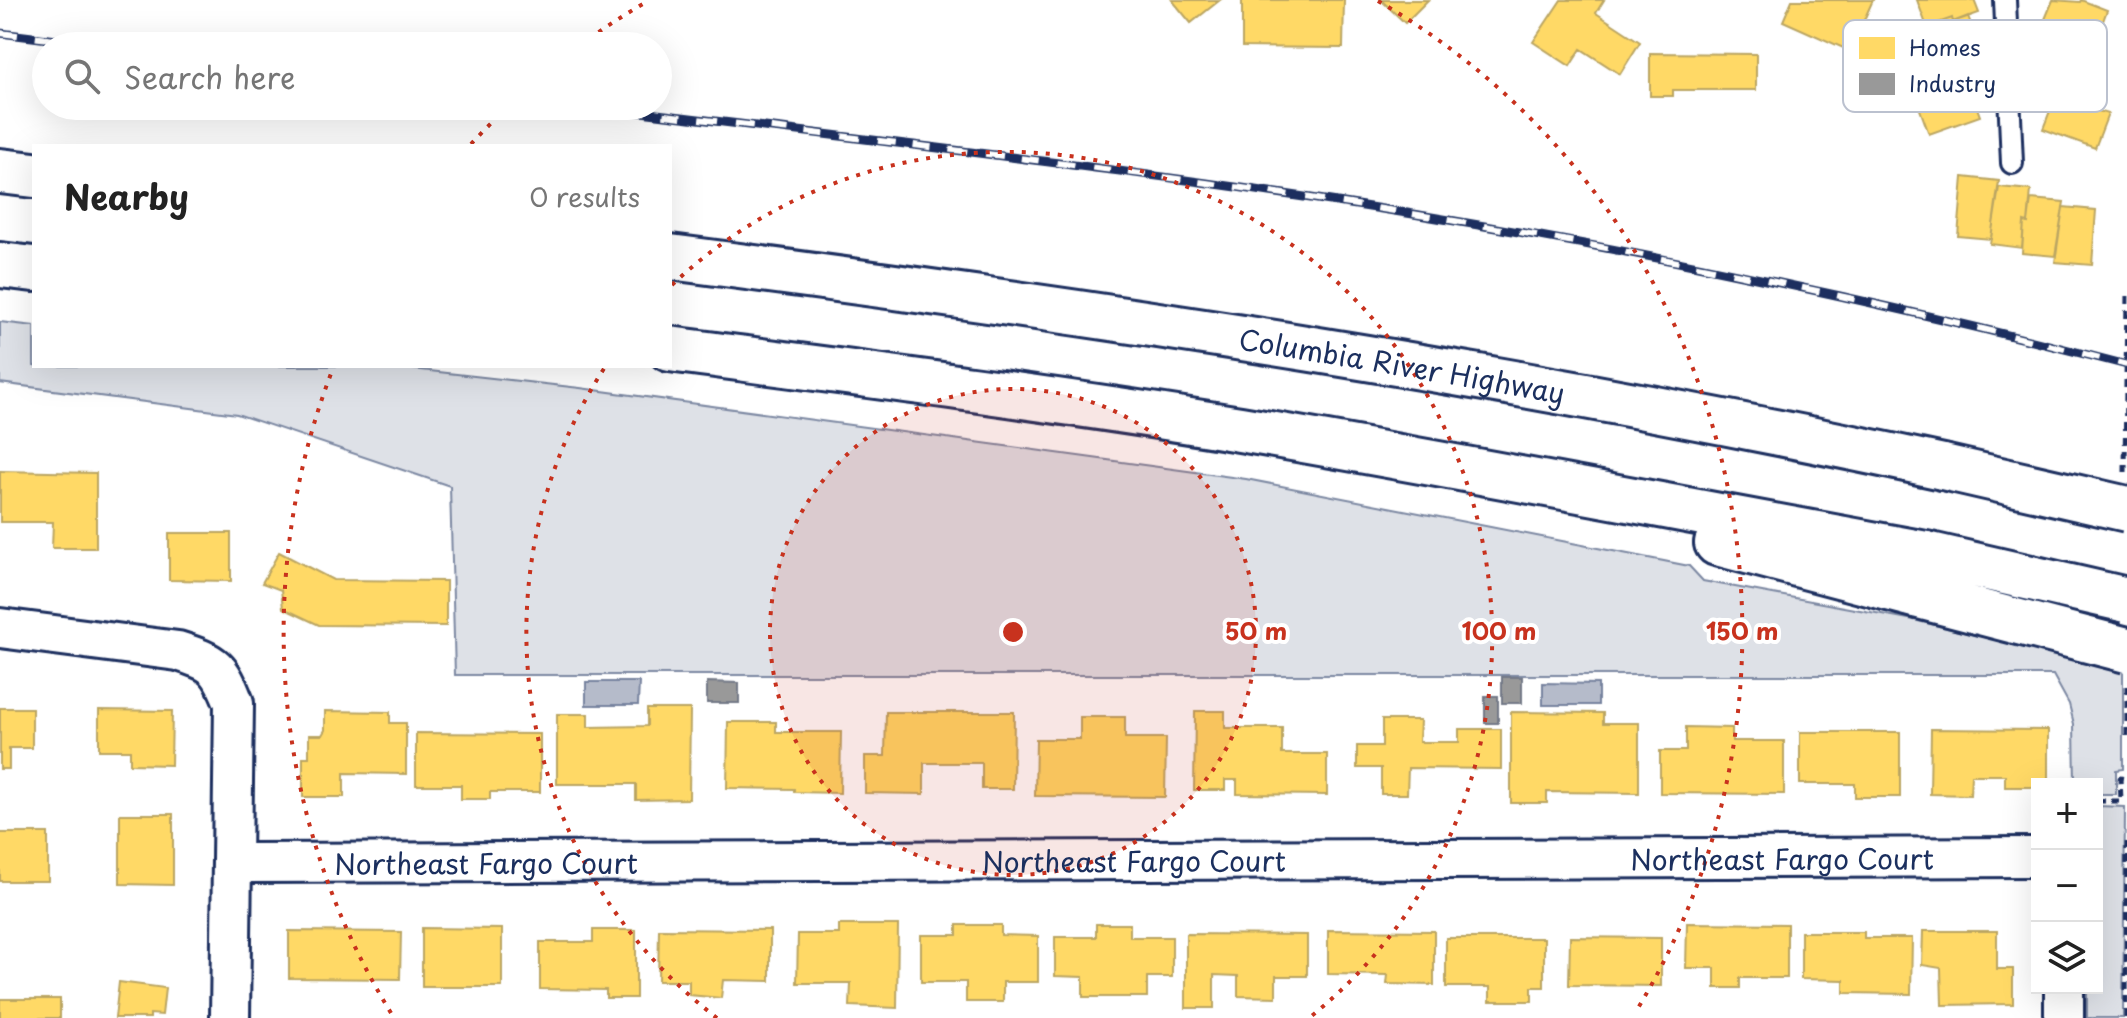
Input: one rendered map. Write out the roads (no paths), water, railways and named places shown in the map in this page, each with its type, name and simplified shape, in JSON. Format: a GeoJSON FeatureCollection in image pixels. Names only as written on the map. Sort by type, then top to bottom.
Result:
{"type":"FeatureCollection","features":[{"type":"Feature","properties":{"kind":"highway"},"geometry":{"type":"LineString","coordinates":[[0,171],[32,175]]}},
{"type":"Feature","properties":{"kind":"highway","name":"Columbia River Highway"},"geometry":{"type":"LineString","coordinates":[[672,257],[1252,338],[1716,420],[2127,509]]}},
{"type":"Feature","properties":{"kind":"highway"},"geometry":{"type":"LineString","coordinates":[[0,265],[32,269]]}},
{"type":"Feature","properties":{"kind":"highway"},"geometry":{"type":"LineString","coordinates":[[672,349],[983,390],[1240,429],[1791,561],[2127,600]]}},
{"type":"Feature","properties":{"kind":"highway"},"geometry":{"type":"LineString","coordinates":[[1923,575],[2127,650]]}},
{"type":"Feature","properties":{"kind":"street"},"geometry":{"type":"LineString","coordinates":[[0,628],[178,651],[203,659],[222,672],[234,703],[230,1018]]}},
{"type":"Feature","properties":{"kind":"street","name":"Northeast Fargo Court"},"geometry":{"type":"LineString","coordinates":[[232,863],[2031,857]]}},
{"type":"Feature","properties":{"kind":"street"},"geometry":{"type":"LineString","coordinates":[[2064,994],[2064,1018]]}},
{"type":"Feature","properties":{"kind":"lane"},"geometry":{"type":"LineString","coordinates":[[2005,0],[2006,20]]}},
{"type":"Feature","properties":{"kind":"lane"},"geometry":{"type":"LineString","coordinates":[[2010,112],[2012,163]]}},
{"type":"Feature","properties":{"kind":"water"},"geometry":{"type":"Polygon","coordinates":[[[586,682],[639,682],[638,705],[586,705],[586,682]]]}},
{"type":"Feature","properties":{"kind":"water"},"geometry":{"type":"Polygon","coordinates":[[[1543,683],[1598,684],[1598,705],[1543,705],[1543,683]]]}},
{"type":"Feature","properties":{"kind":"railway"},"geometry":{"type":"LineString","coordinates":[[0,33],[32,37]]}},
{"type":"Feature","properties":{"kind":"railway"},"geometry":{"type":"LineString","coordinates":[[672,116],[1136,173],[1461,222],[1796,286],[2127,365]]}}]}
